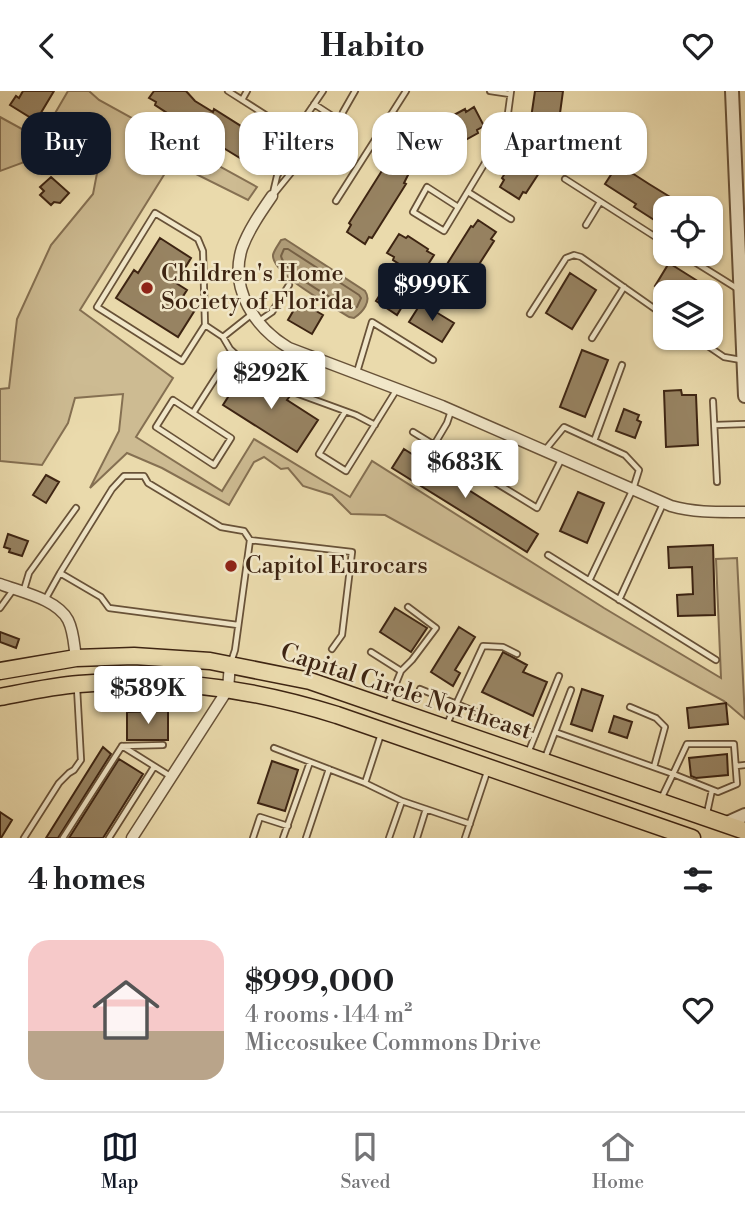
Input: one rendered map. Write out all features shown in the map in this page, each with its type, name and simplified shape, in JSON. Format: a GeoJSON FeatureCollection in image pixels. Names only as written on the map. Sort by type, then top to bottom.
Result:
{"type":"FeatureCollection","features":[{"type":"Feature","properties":{"kind":"main road","name":"Capital Circle Northeast"},"geometry":{"type":"LineString","coordinates":[[0,671],[76,659],[134,656],[230,664],[310,681],[745,831]]}},
{"type":"Feature","properties":{"kind":"main road"},"geometry":{"type":"LineString","coordinates":[[76,659],[76,684]]}},
{"type":"Feature","properties":{"kind":"main road","name":"Capital Circle Northeast"},"geometry":{"type":"LineString","coordinates":[[0,697],[76,684],[127,681],[179,683],[279,698],[382,731],[672,835],[692,838]]}},
{"type":"Feature","properties":{"kind":"main road"},"geometry":{"type":"LineString","coordinates":[[382,731],[386,706]]}},
{"type":"Feature","properties":{"kind":"main road"},"geometry":{"type":"LineString","coordinates":[[534,784],[544,760]]}},
{"type":"Feature","properties":{"kind":"street"},"geometry":{"type":"LineString","coordinates":[[732,91],[745,396]]}},
{"type":"Feature","properties":{"kind":"street"},"geometry":{"type":"LineString","coordinates":[[272,196],[242,250],[239,268],[240,282],[255,319],[276,340],[289,348],[398,388],[563,457],[663,503],[685,510],[745,512]]}},
{"type":"Feature","properties":{"kind":"street"},"geometry":{"type":"LineString","coordinates":[[0,584],[59,609],[68,618],[76,659]]}},
{"type":"Feature","properties":{"kind":"street"},"geometry":{"type":"LineString","coordinates":[[132,838],[228,689],[230,664]]}},
{"type":"Feature","properties":{"kind":"street"},"geometry":{"type":"LineString","coordinates":[[725,824],[745,815]]}},
{"type":"Feature","properties":{"kind":"lane"},"geometry":{"type":"LineString","coordinates":[[228,91],[261,112]]}},
{"type":"Feature","properties":{"kind":"lane"},"geometry":{"type":"LineString","coordinates":[[242,100],[247,91]]}},
{"type":"Feature","properties":{"kind":"lane"},"geometry":{"type":"LineString","coordinates":[[309,112],[323,91]]}},
{"type":"Feature","properties":{"kind":"lane"},"geometry":{"type":"LineString","coordinates":[[344,112],[355,91]]}},
{"type":"Feature","properties":{"kind":"lane"},"geometry":{"type":"LineString","coordinates":[[336,201],[406,91]]}},
{"type":"Feature","properties":{"kind":"lane"},"geometry":{"type":"LineString","coordinates":[[458,207],[427,187],[413,212],[444,231],[506,128],[510,93],[490,91]]}},
{"type":"Feature","properties":{"kind":"lane"},"geometry":{"type":"LineString","coordinates":[[314,104],[326,112]]}},
{"type":"Feature","properties":{"kind":"lane"},"geometry":{"type":"LineString","coordinates":[[272,196],[278,175]]}},
{"type":"Feature","properties":{"kind":"lane"},"geometry":{"type":"LineString","coordinates":[[272,196],[289,175]]}},
{"type":"Feature","properties":{"kind":"lane"},"geometry":{"type":"LineString","coordinates":[[565,179],[653,235]]}},
{"type":"Feature","properties":{"kind":"lane"},"geometry":{"type":"LineString","coordinates":[[468,192],[511,219]]}},
{"type":"Feature","properties":{"kind":"lane"},"geometry":{"type":"LineString","coordinates":[[586,225],[600,202]]}},
{"type":"Feature","properties":{"kind":"lane"},"geometry":{"type":"LineString","coordinates":[[155,213],[202,244],[205,325],[182,361],[97,307],[155,213]]}},
{"type":"Feature","properties":{"kind":"lane"},"geometry":{"type":"LineString","coordinates":[[530,314],[566,258],[574,255],[581,257],[653,308]]}},
{"type":"Feature","properties":{"kind":"lane"},"geometry":{"type":"LineString","coordinates":[[701,266],[741,291]]}},
{"type":"Feature","properties":{"kind":"lane"},"geometry":{"type":"LineString","coordinates":[[223,337],[272,312],[289,285]]}},
{"type":"Feature","properties":{"kind":"lane"},"geometry":{"type":"LineString","coordinates":[[592,338],[624,287]]}},
{"type":"Feature","properties":{"kind":"lane"},"geometry":{"type":"LineString","coordinates":[[357,372],[372,322],[433,360]]}},
{"type":"Feature","properties":{"kind":"lane"},"geometry":{"type":"LineString","coordinates":[[205,325],[223,337],[234,353],[279,385]]}},
{"type":"Feature","properties":{"kind":"lane"},"geometry":{"type":"LineString","coordinates":[[714,350],[724,357],[744,361]]}},
{"type":"Feature","properties":{"kind":"lane"},"geometry":{"type":"LineString","coordinates":[[193,414],[234,353]]}},
{"type":"Feature","properties":{"kind":"lane"},"geometry":{"type":"LineString","coordinates":[[594,440],[622,365]]}},
{"type":"Feature","properties":{"kind":"lane"},"geometry":{"type":"LineString","coordinates":[[345,412],[318,454],[346,471],[398,388]]}},
{"type":"Feature","properties":{"kind":"lane"},"geometry":{"type":"LineString","coordinates":[[293,392],[375,425]]}},
{"type":"Feature","properties":{"kind":"lane"},"geometry":{"type":"LineString","coordinates":[[173,400],[193,414],[231,438],[214,464],[156,427],[173,400]]}},
{"type":"Feature","properties":{"kind":"lane"},"geometry":{"type":"LineString","coordinates":[[713,401],[717,482]]}},
{"type":"Feature","properties":{"kind":"lane"},"geometry":{"type":"LineString","coordinates":[[434,445],[451,410]]}},
{"type":"Feature","properties":{"kind":"lane"},"geometry":{"type":"LineString","coordinates":[[715,425],[745,424]]}},
{"type":"Feature","properties":{"kind":"lane"},"geometry":{"type":"LineString","coordinates":[[545,450],[564,427],[625,454],[639,470],[633,489],[589,581]]}},
{"type":"Feature","properties":{"kind":"lane"},"geometry":{"type":"LineString","coordinates":[[413,432],[537,508],[563,457]]}},
{"type":"Feature","properties":{"kind":"lane"},"geometry":{"type":"LineString","coordinates":[[45,601],[112,489],[124,476],[144,476],[148,483],[221,527],[244,531],[250,540],[235,650],[230,664]]}},
{"type":"Feature","properties":{"kind":"lane"},"geometry":{"type":"LineString","coordinates":[[620,600],[663,503]]}},
{"type":"Feature","properties":{"kind":"lane"},"geometry":{"type":"LineString","coordinates":[[0,608],[18,591],[76,508]]}},
{"type":"Feature","properties":{"kind":"lane"},"geometry":{"type":"LineString","coordinates":[[250,540],[352,552],[342,635],[332,649]]}},
{"type":"Feature","properties":{"kind":"lane"},"geometry":{"type":"LineString","coordinates":[[548,555],[716,660]]}},
{"type":"Feature","properties":{"kind":"lane"},"geometry":{"type":"LineString","coordinates":[[60,573],[102,597],[109,608],[238,625]]}},
{"type":"Feature","properties":{"kind":"lane"},"geometry":{"type":"LineString","coordinates":[[386,706],[401,671],[436,628],[408,607]]}},
{"type":"Feature","properties":{"kind":"lane"},"geometry":{"type":"LineString","coordinates":[[446,726],[482,646],[503,647],[517,654]]}},
{"type":"Feature","properties":{"kind":"lane"},"geometry":{"type":"LineString","coordinates":[[371,652],[401,671]]}},
{"type":"Feature","properties":{"kind":"lane"},"geometry":{"type":"LineString","coordinates":[[528,754],[559,676]]}},
{"type":"Feature","properties":{"kind":"lane"},"geometry":{"type":"LineString","coordinates":[[24,838],[58,783],[74,771],[81,760],[76,684]]}},
{"type":"Feature","properties":{"kind":"lane"},"geometry":{"type":"LineString","coordinates":[[420,689],[535,736]]}},
{"type":"Feature","properties":{"kind":"lane"},"geometry":{"type":"LineString","coordinates":[[544,760],[571,691]]}},
{"type":"Feature","properties":{"kind":"lane"},"geometry":{"type":"LineString","coordinates":[[630,707],[656,718],[665,727],[654,767]]}},
{"type":"Feature","properties":{"kind":"lane"},"geometry":{"type":"LineString","coordinates":[[365,783],[382,731]]}},
{"type":"Feature","properties":{"kind":"lane"},"geometry":{"type":"LineString","coordinates":[[555,731],[673,774],[718,792],[737,784],[734,744],[687,744],[673,774],[660,801]]}},
{"type":"Feature","properties":{"kind":"lane"},"geometry":{"type":"LineString","coordinates":[[122,746],[163,745]]}},
{"type":"Feature","properties":{"kind":"lane"},"geometry":{"type":"LineString","coordinates":[[122,746],[171,777]]}},
{"type":"Feature","properties":{"kind":"lane"},"geometry":{"type":"LineString","coordinates":[[64,838],[122,746]]}},
{"type":"Feature","properties":{"kind":"lane"},"geometry":{"type":"LineString","coordinates":[[274,748],[365,783],[402,801],[470,824]]}},
{"type":"Feature","properties":{"kind":"lane"},"geometry":{"type":"LineString","coordinates":[[283,838],[310,762]]}},
{"type":"Feature","properties":{"kind":"lane"},"geometry":{"type":"LineString","coordinates":[[736,766],[745,765]]}},
{"type":"Feature","properties":{"kind":"lane"},"geometry":{"type":"LineString","coordinates":[[109,838],[154,767]]}},
{"type":"Feature","properties":{"kind":"lane"},"geometry":{"type":"LineString","coordinates":[[465,838],[488,768]]}},
{"type":"Feature","properties":{"kind":"lane"},"geometry":{"type":"LineString","coordinates":[[306,838],[329,769]]}},
{"type":"Feature","properties":{"kind":"lane"},"geometry":{"type":"LineString","coordinates":[[706,817],[712,790]]}},
{"type":"Feature","properties":{"kind":"lane"},"geometry":{"type":"LineString","coordinates":[[389,838],[402,801]]}},
{"type":"Feature","properties":{"kind":"lane"},"geometry":{"type":"LineString","coordinates":[[416,838],[426,809]]}},
{"type":"Feature","properties":{"kind":"lane"},"geometry":{"type":"LineString","coordinates":[[253,838],[260,817],[288,826]]}},
{"type":"Feature","properties":{"kind":"shaded area"},"geometry":{"type":"Polygon","coordinates":[[[68,91],[89,91],[99,100],[125,114],[125,175],[164,175],[80,310],[173,378],[136,437],[222,491],[254,439],[350,497],[372,461],[604,608],[721,678],[716,559],[737,558],[745,719],[724,701],[385,515],[351,514],[332,495],[303,486],[288,468],[281,469],[264,457],[254,462],[229,505],[162,468],[127,453],[90,488],[119,431],[123,394],[75,398],[68,423],[42,465],[0,461],[0,389],[9,388],[17,319],[51,245],[93,194],[97,175],[111,175],[111,112],[56,112],[68,91]]]}},
{"type":"Feature","properties":{"kind":"shaded area"},"geometry":{"type":"Polygon","coordinates":[[[0,117],[21,129],[21,163],[0,171],[0,117]]]}},
{"type":"Feature","properties":{"kind":"shaded area"},"geometry":{"type":"Polygon","coordinates":[[[225,169],[257,187],[248,200],[198,175],[225,175],[225,169]]]}},
{"type":"Feature","properties":{"kind":"water"},"geometry":{"type":"Polygon","coordinates":[[[285,239],[365,291],[368,299],[360,313],[354,318],[349,317],[282,271],[275,263],[273,255],[281,240],[285,239]]]}},
{"type":"Feature","properties":{"kind":"building"},"geometry":{"type":"Polygon","coordinates":[[[23,91],[54,91],[41,112],[21,112],[10,105],[16,96],[19,98],[23,91]]]}},
{"type":"Feature","properties":{"kind":"building"},"geometry":{"type":"Polygon","coordinates":[[[154,91],[186,91],[195,101],[213,112],[166,112],[149,98],[154,91]]]}},
{"type":"Feature","properties":{"kind":"building"},"geometry":{"type":"Polygon","coordinates":[[[535,91],[563,91],[560,112],[532,112],[535,91]]]}},
{"type":"Feature","properties":{"kind":"building"},"geometry":{"type":"Polygon","coordinates":[[[474,107],[481,120],[478,133],[467,139],[467,112],[474,107]]]}},
{"type":"Feature","properties":{"kind":"building"},"geometry":{"type":"Polygon","coordinates":[[[225,116],[239,125],[239,157],[225,149],[225,116]]]}},
{"type":"Feature","properties":{"kind":"building"},"geometry":{"type":"Polygon","coordinates":[[[379,175],[408,175],[404,183],[406,184],[372,238],[369,237],[365,244],[347,232],[351,225],[349,223],[379,175]]]}},
{"type":"Feature","properties":{"kind":"building"},"geometry":{"type":"Polygon","coordinates":[[[504,175],[538,175],[519,199],[500,187],[504,180],[504,175]]]}},
{"type":"Feature","properties":{"kind":"building"},"geometry":{"type":"Polygon","coordinates":[[[611,175],[636,175],[669,196],[653,196],[653,219],[634,207],[636,204],[605,184],[611,175]]]}},
{"type":"Feature","properties":{"kind":"building"},"geometry":{"type":"Polygon","coordinates":[[[51,177],[69,193],[60,203],[54,202],[51,205],[40,195],[44,191],[40,187],[51,177]]]}},
{"type":"Feature","properties":{"kind":"building"},"geometry":{"type":"Polygon","coordinates":[[[478,220],[496,232],[491,239],[494,241],[460,294],[457,293],[453,300],[434,288],[471,226],[478,220]]]}},
{"type":"Feature","properties":{"kind":"building"},"geometry":{"type":"Polygon","coordinates":[[[399,234],[406,238],[408,236],[434,255],[422,274],[415,270],[413,273],[387,253],[399,234]]]}},
{"type":"Feature","properties":{"kind":"building","name":"Children's Home Society of Florida"},"geometry":{"type":"Polygon","coordinates":[[[160,238],[191,258],[176,283],[187,290],[180,301],[195,310],[178,337],[116,298],[134,270],[138,273],[160,238]]]}},
{"type":"Feature","properties":{"kind":"building"},"geometry":{"type":"Polygon","coordinates":[[[667,266],[674,266],[696,280],[659,280],[667,266]]]}},
{"type":"Feature","properties":{"kind":"building"},"geometry":{"type":"Polygon","coordinates":[[[570,273],[596,290],[572,329],[546,313],[570,273]]]}},
{"type":"Feature","properties":{"kind":"building"},"geometry":{"type":"Polygon","coordinates":[[[388,282],[409,295],[397,315],[376,301],[388,282]]]}},
{"type":"Feature","properties":{"kind":"building"},"geometry":{"type":"Polygon","coordinates":[[[299,301],[323,315],[312,334],[288,320],[299,301]]]}},
{"type":"Feature","properties":{"kind":"building"},"geometry":{"type":"Polygon","coordinates":[[[421,303],[454,323],[442,342],[409,322],[421,303]]]}},
{"type":"Feature","properties":{"kind":"building"},"geometry":{"type":"Polygon","coordinates":[[[582,350],[608,360],[585,417],[560,407],[582,350]]]}},
{"type":"Feature","properties":{"kind":"building"},"geometry":{"type":"Polygon","coordinates":[[[244,372],[275,392],[283,387],[283,378],[296,386],[289,390],[290,396],[287,400],[318,420],[297,452],[223,405],[244,372]]]}},
{"type":"Feature","properties":{"kind":"building"},"geometry":{"type":"Polygon","coordinates":[[[681,390],[682,395],[696,395],[698,445],[666,447],[664,391],[681,390]]]}},
{"type":"Feature","properties":{"kind":"building"},"geometry":{"type":"Polygon","coordinates":[[[624,409],[639,415],[637,420],[641,422],[635,438],[616,431],[624,409]]]}},
{"type":"Feature","properties":{"kind":"building"},"geometry":{"type":"Polygon","coordinates":[[[404,449],[538,534],[527,552],[392,468],[404,449]]]}},
{"type":"Feature","properties":{"kind":"building"},"geometry":{"type":"Polygon","coordinates":[[[46,475],[59,482],[46,503],[33,495],[46,475]]]}},
{"type":"Feature","properties":{"kind":"building"},"geometry":{"type":"Polygon","coordinates":[[[578,492],[604,503],[587,543],[560,531],[578,492]]]}},
{"type":"Feature","properties":{"kind":"building"},"geometry":{"type":"Polygon","coordinates":[[[8,534],[28,541],[22,556],[9,552],[10,549],[4,547],[8,534]]]}},
{"type":"Feature","properties":{"kind":"building"},"geometry":{"type":"Polygon","coordinates":[[[713,545],[715,615],[678,616],[677,595],[693,594],[692,567],[669,568],[668,547],[713,545]]]}},
{"type":"Feature","properties":{"kind":"building"},"geometry":{"type":"Polygon","coordinates":[[[395,608],[427,628],[411,652],[380,632],[395,608]]]}},
{"type":"Feature","properties":{"kind":"building"},"geometry":{"type":"Polygon","coordinates":[[[459,627],[475,637],[455,670],[460,673],[453,686],[431,672],[459,627]]]}},
{"type":"Feature","properties":{"kind":"building"},"geometry":{"type":"Polygon","coordinates":[[[0,632],[19,639],[16,648],[0,642],[0,632]]]}},
{"type":"Feature","properties":{"kind":"building"},"geometry":{"type":"Polygon","coordinates":[[[503,652],[527,665],[523,672],[547,682],[533,716],[482,692],[503,652]]]}},
{"type":"Feature","properties":{"kind":"building"},"geometry":{"type":"Polygon","coordinates":[[[582,689],[603,696],[592,731],[571,724],[582,689]]]}},
{"type":"Feature","properties":{"kind":"building"},"geometry":{"type":"Polygon","coordinates":[[[726,703],[728,724],[689,728],[687,708],[726,703]]]}},
{"type":"Feature","properties":{"kind":"building"},"geometry":{"type":"Polygon","coordinates":[[[168,711],[168,740],[127,740],[127,712],[168,711]]]}},
{"type":"Feature","properties":{"kind":"building"},"geometry":{"type":"Polygon","coordinates":[[[614,716],[632,722],[627,738],[609,732],[614,716]]]}},
{"type":"Feature","properties":{"kind":"building"},"geometry":{"type":"Polygon","coordinates":[[[103,747],[111,754],[58,838],[46,838],[103,747]]]}},
{"type":"Feature","properties":{"kind":"building"},"geometry":{"type":"Polygon","coordinates":[[[727,754],[728,775],[696,778],[691,776],[689,758],[727,754]]]}},
{"type":"Feature","properties":{"kind":"building"},"geometry":{"type":"Polygon","coordinates":[[[119,759],[143,774],[103,838],[69,838],[119,759]]]}},
{"type":"Feature","properties":{"kind":"building"},"geometry":{"type":"Polygon","coordinates":[[[272,761],[298,770],[285,811],[258,803],[272,761]]]}},
{"type":"Feature","properties":{"kind":"building"},"geometry":{"type":"Polygon","coordinates":[[[0,812],[12,820],[1,838],[0,838],[0,812]]]}},
{"type":"Feature","properties":{"kind":"place","name":"Children's Home Society of Florida"},"geometry":{"type":"Point","coordinates":[147,288]}},
{"type":"Feature","properties":{"kind":"place","name":"Capitol Eurocars"},"geometry":{"type":"Point","coordinates":[231,566]}}]}
